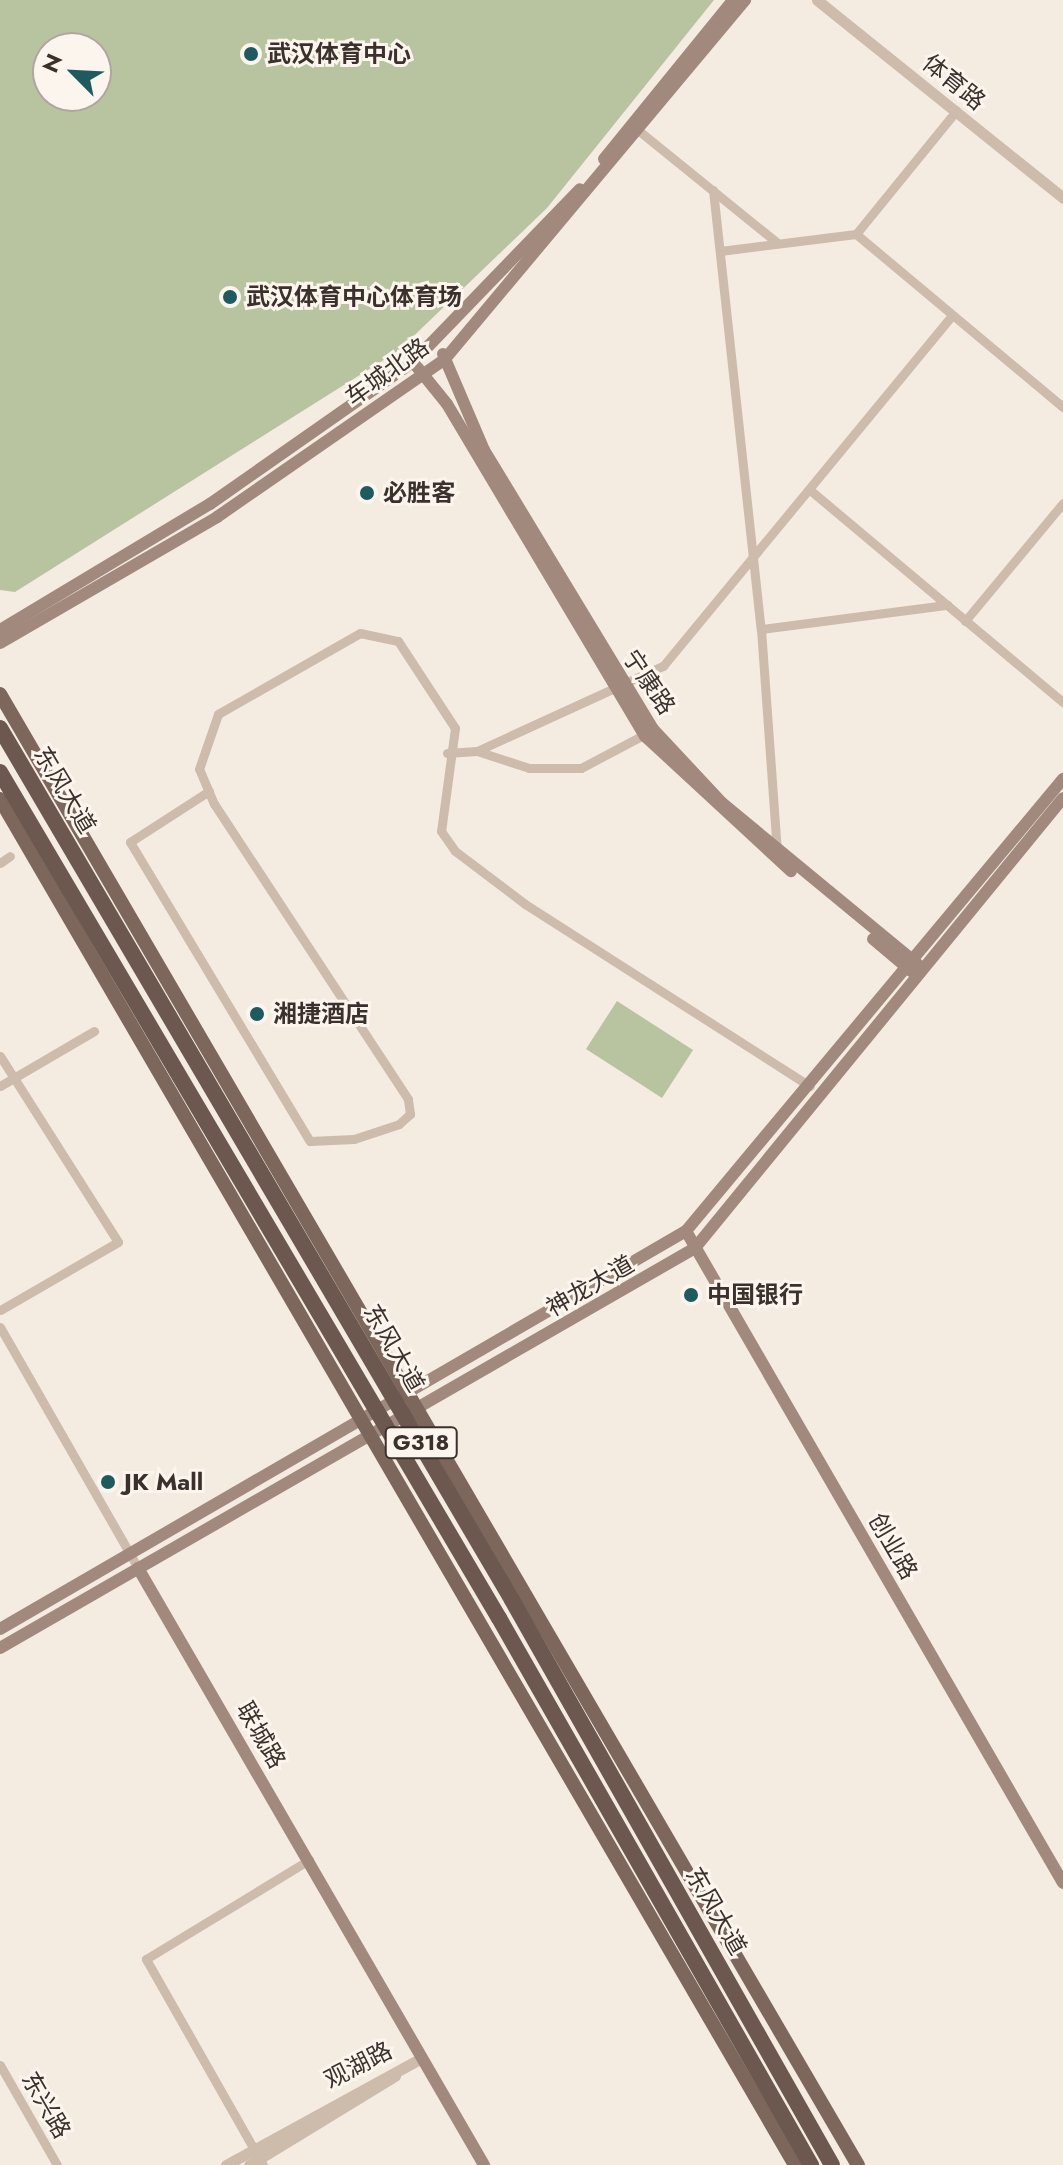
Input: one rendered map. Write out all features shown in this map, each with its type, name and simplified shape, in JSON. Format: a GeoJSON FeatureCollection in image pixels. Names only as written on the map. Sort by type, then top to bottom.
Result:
{"type":"FeatureCollection","features":[{"type":"Feature","properties":{"kind":"highway","name":"东风大道"},"geometry":{"type":"LineString","coordinates":[[0,728],[488,1559],[832,2165]]}},
{"type":"Feature","properties":{"kind":"highway","name":"东风大道"},"geometry":{"type":"LineString","coordinates":[[0,772],[499,1618],[811,2165]]}},
{"type":"Feature","properties":{"kind":"main road","name":"车城北路"},"geometry":{"type":"LineString","coordinates":[[0,630],[210,504],[436,343],[635,128],[733,0]]}},
{"type":"Feature","properties":{"kind":"main road","name":"车城北路"},"geometry":{"type":"LineString","coordinates":[[0,643],[217,517],[445,359],[745,0]]}},
{"type":"Feature","properties":{"kind":"main road","name":"宁康路"},"geometry":{"type":"LineString","coordinates":[[436,343],[484,450],[616,683],[649,732],[777,854],[915,968]]}},
{"type":"Feature","properties":{"kind":"main road"},"geometry":{"type":"LineString","coordinates":[[413,362],[455,417],[616,683]]}},
{"type":"Feature","properties":{"kind":"main road"},"geometry":{"type":"LineString","coordinates":[[0,694],[405,1395],[858,2165]]}},
{"type":"Feature","properties":{"kind":"main road","name":"神龙大道"},"geometry":{"type":"LineString","coordinates":[[0,1628],[135,1562],[373,1433],[695,1248],[1063,779]]}},
{"type":"Feature","properties":{"kind":"main road","name":"神龙大道"},"geometry":{"type":"LineString","coordinates":[[0,1648],[364,1417],[686,1231],[1063,798]]}},
{"type":"Feature","properties":{"kind":"main road"},"geometry":{"type":"LineString","coordinates":[[0,799],[364,1417],[795,2165]]}},
{"type":"Feature","properties":{"kind":"main road","name":"创业路"},"geometry":{"type":"LineString","coordinates":[[686,1231],[1063,1883]]}},
{"type":"Feature","properties":{"kind":"main road","name":"联城路"},"geometry":{"type":"LineString","coordinates":[[135,1562],[484,2165]]}},
{"type":"Feature","properties":{"kind":"street","name":"体育路"},"geometry":{"type":"LineString","coordinates":[[817,0],[1063,198]]}},
{"type":"Feature","properties":{"kind":"street"},"geometry":{"type":"LineString","coordinates":[[720,251],[856,234],[956,111]]}},
{"type":"Feature","properties":{"kind":"street"},"geometry":{"type":"LineString","coordinates":[[635,128],[776,242]]}},
{"type":"Feature","properties":{"kind":"street"},"geometry":{"type":"LineString","coordinates":[[713,190],[761,629],[777,854]]}},
{"type":"Feature","properties":{"kind":"street"},"geometry":{"type":"LineString","coordinates":[[856,234],[1063,407]]}},
{"type":"Feature","properties":{"kind":"street"},"geometry":{"type":"LineString","coordinates":[[477,751],[616,683],[663,666],[952,316]]}},
{"type":"Feature","properties":{"kind":"street"},"geometry":{"type":"LineString","coordinates":[[810,490],[1063,702]]}},
{"type":"Feature","properties":{"kind":"street"},"geometry":{"type":"LineString","coordinates":[[965,621],[1063,503]]}},
{"type":"Feature","properties":{"kind":"street"},"geometry":{"type":"LineString","coordinates":[[761,629],[947,605]]}},
{"type":"Feature","properties":{"kind":"street"},"geometry":{"type":"LineString","coordinates":[[209,791],[130,842],[310,1141],[354,1139],[399,1124],[410,1114],[408,1099],[209,791],[199,769],[218,714],[360,633],[383,633],[412,659],[455,728],[447,753],[441,831],[455,851],[525,904],[810,1086]]}},
{"type":"Feature","properties":{"kind":"street"},"geometry":{"type":"LineString","coordinates":[[447,753],[477,751],[529,768],[581,768],[649,732]]}},
{"type":"Feature","properties":{"kind":"street"},"geometry":{"type":"LineString","coordinates":[[0,863],[10,856]]}},
{"type":"Feature","properties":{"kind":"street"},"geometry":{"type":"LineString","coordinates":[[0,1086],[94,1031]]}},
{"type":"Feature","properties":{"kind":"street"},"geometry":{"type":"LineString","coordinates":[[0,1056],[118,1242],[0,1310]]}},
{"type":"Feature","properties":{"kind":"street","name":"联城路"},"geometry":{"type":"LineString","coordinates":[[0,1327],[135,1562]]}},
{"type":"Feature","properties":{"kind":"street"},"geometry":{"type":"LineString","coordinates":[[256,2159],[146,1959],[309,1860]]}},
{"type":"Feature","properties":{"kind":"street","name":"观湖路"},"geometry":{"type":"LineString","coordinates":[[226,2165],[256,2159],[420,2059]]}},
{"type":"Feature","properties":{"kind":"street","name":"东兴路"},"geometry":{"type":"LineString","coordinates":[[0,2065],[57,2165]]}},
{"type":"Feature","properties":{"kind":"green space","name":"武汉体育中心体育场"},"geometry":{"type":"Polygon","coordinates":[[[0,0],[714,0],[547,208],[398,351],[15,592],[0,590],[0,0]]]}},
{"type":"Feature","properties":{"kind":"green space"},"geometry":{"type":"Polygon","coordinates":[[[617,1001],[693,1050],[662,1098],[586,1049],[617,1001]]]}},
{"type":"Feature","properties":{"kind":"place","name":"武汉体育中心"},"geometry":{"type":"Point","coordinates":[251,54]}},
{"type":"Feature","properties":{"kind":"place","name":"武汉体育中心体育场"},"geometry":{"type":"Point","coordinates":[230,297]}},
{"type":"Feature","properties":{"kind":"place","name":"必胜客"},"geometry":{"type":"Point","coordinates":[367,493]}},
{"type":"Feature","properties":{"kind":"place","name":"湘捷酒店"},"geometry":{"type":"Point","coordinates":[257,1014]}},
{"type":"Feature","properties":{"kind":"place","name":"中国银行"},"geometry":{"type":"Point","coordinates":[691,1295]}},
{"type":"Feature","properties":{"kind":"place","name":"JK Mall"},"geometry":{"type":"Point","coordinates":[108,1482]}}]}
